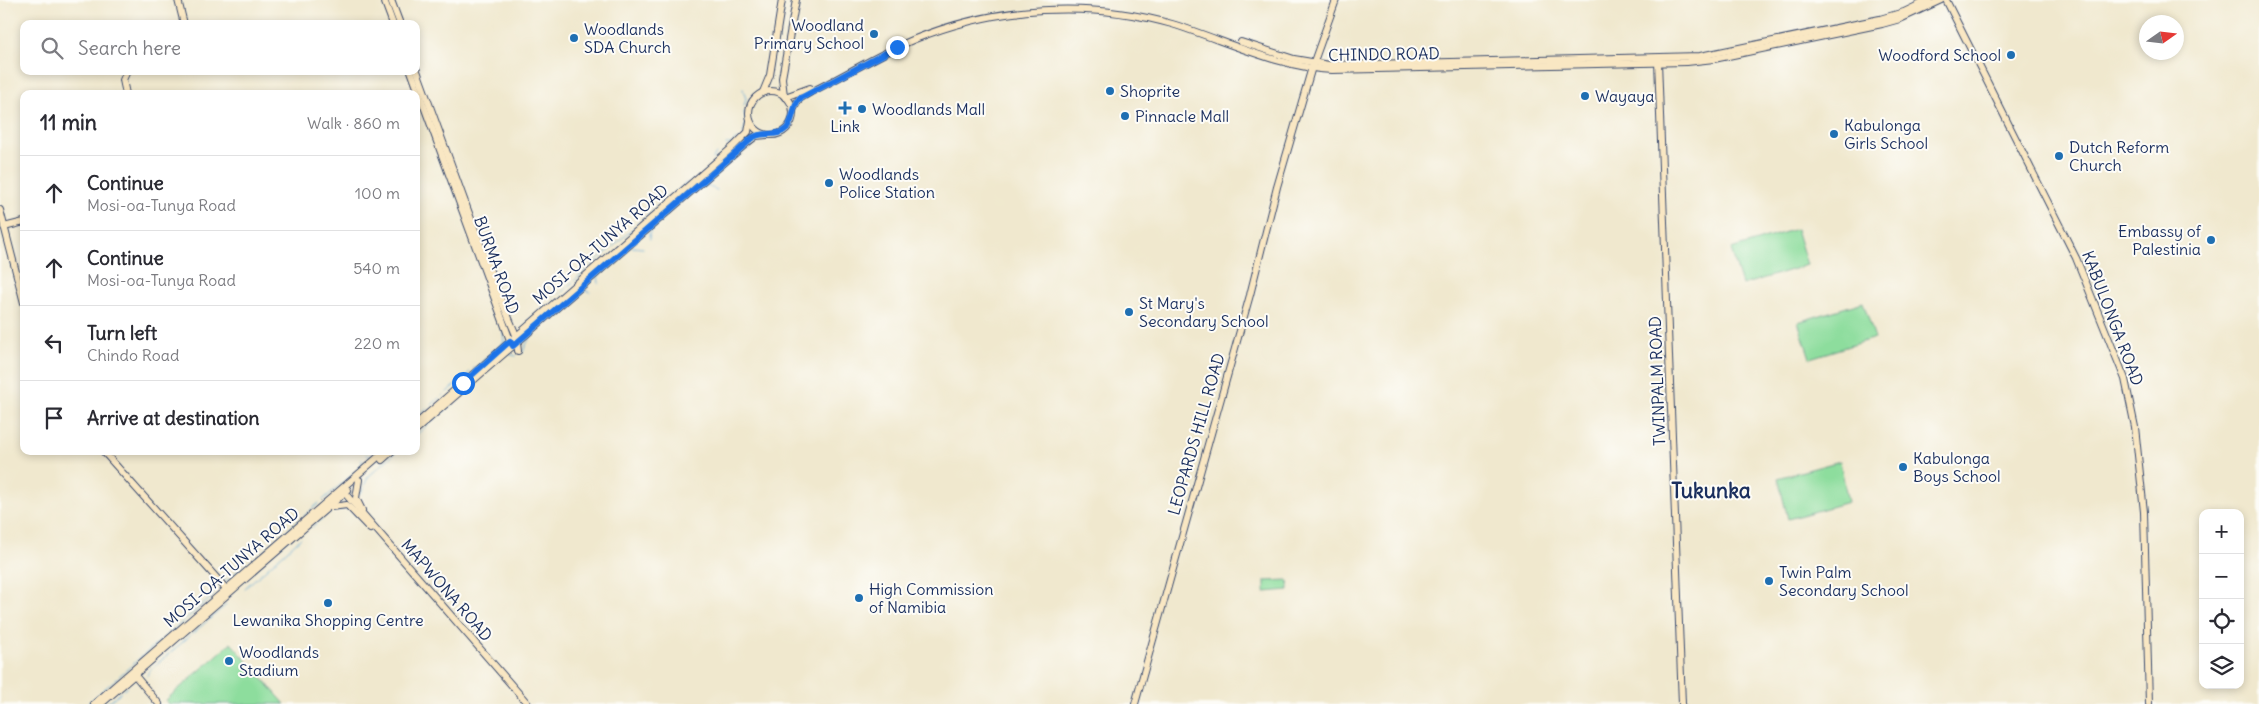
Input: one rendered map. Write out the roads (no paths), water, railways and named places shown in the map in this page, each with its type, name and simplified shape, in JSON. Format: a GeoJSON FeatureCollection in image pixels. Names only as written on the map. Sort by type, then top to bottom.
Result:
{"type":"FeatureCollection","features":[{"type":"Feature","properties":{"kind":"main road"},"geometry":{"type":"LineString","coordinates":[[178,0],[183,20]]}},
{"type":"Feature","properties":{"kind":"main road"},"geometry":{"type":"LineString","coordinates":[[384,0],[392,20]]}},
{"type":"Feature","properties":{"kind":"main road"},"geometry":{"type":"LineString","coordinates":[[391,0],[398,20]]}},
{"type":"Feature","properties":{"kind":"main road"},"geometry":{"type":"LineString","coordinates":[[782,0],[770,75],[763,92],[755,98],[749,108],[750,122],[755,129],[767,135],[784,130],[790,122],[793,110],[785,96],[782,78],[796,0]]}},
{"type":"Feature","properties":{"kind":"main road","name":"LEOPARDS HILL ROAD"},"geometry":{"type":"LineString","coordinates":[[1135,704],[1250,295],[1277,187],[1308,80],[1336,0]]}},
{"type":"Feature","properties":{"kind":"main road","name":"CHINDO ROAD"},"geometry":{"type":"LineString","coordinates":[[1313,65],[1323,70],[1700,56],[1880,19],[1907,11],[1929,0]]}},
{"type":"Feature","properties":{"kind":"main road","name":"CHINDO ROAD"},"geometry":{"type":"LineString","coordinates":[[793,110],[799,99],[811,92],[916,39],[961,23],[1027,11],[1079,9],[1138,16],[1300,62],[1313,65],[1329,65],[1714,59],[1829,36],[1900,19],[1941,0]]}},
{"type":"Feature","properties":{"kind":"main road","name":"KABULONGA ROAD"},"geometry":{"type":"LineString","coordinates":[[1946,0],[2076,258],[2124,379],[2134,427],[2144,512],[2149,704]]}},
{"type":"Feature","properties":{"kind":"main road","name":"CHINDO ROAD"},"geometry":{"type":"LineString","coordinates":[[785,96],[809,89],[918,35],[963,19],[1029,6],[1081,5],[1140,12],[1300,62]]}},
{"type":"Feature","properties":{"kind":"main road"},"geometry":{"type":"LineString","coordinates":[[1323,70],[1312,75],[1308,80],[1300,62],[1308,59],[1318,49],[1320,56],[1329,65]]}},
{"type":"Feature","properties":{"kind":"main road","name":"TWINPALM ROAD"},"geometry":{"type":"LineString","coordinates":[[1658,59],[1682,704]]}},
{"type":"Feature","properties":{"kind":"main road"},"geometry":{"type":"LineString","coordinates":[[125,75],[123,80],[125,90]]}},
{"type":"Feature","properties":{"kind":"main road","name":"BURMA ROAD"},"geometry":{"type":"LineString","coordinates":[[413,75],[418,90]]}},
{"type":"Feature","properties":{"kind":"main road","name":"BURMA ROAD"},"geometry":{"type":"LineString","coordinates":[[419,75],[514,341]]}},
{"type":"Feature","properties":{"kind":"main road"},"geometry":{"type":"LineString","coordinates":[[763,92],[776,92],[785,96]]}},
{"type":"Feature","properties":{"kind":"main road","name":"BURMA ROAD"},"geometry":{"type":"LineString","coordinates":[[420,95],[514,341]]}},
{"type":"Feature","properties":{"kind":"main road","name":"MOSI-OA-TUNYA ROAD"},"geometry":{"type":"LineString","coordinates":[[420,426],[734,146],[748,132],[750,122]]}},
{"type":"Feature","properties":{"kind":"main road","name":"MOSI-OA-TUNYA ROAD"},"geometry":{"type":"LineString","coordinates":[[420,421],[747,143],[756,136],[767,135]]}},
{"type":"Feature","properties":{"kind":"main road"},"geometry":{"type":"LineString","coordinates":[[0,210],[20,288]]}},
{"type":"Feature","properties":{"kind":"main road"},"geometry":{"type":"LineString","coordinates":[[4,227],[20,223]]}},
{"type":"Feature","properties":{"kind":"main road"},"geometry":{"type":"LineString","coordinates":[[106,455],[226,593]]}},
{"type":"Feature","properties":{"kind":"main road","name":"MOSI-OA-TUNYA ROAD"},"geometry":{"type":"LineString","coordinates":[[226,593],[323,512],[381,455]]}},
{"type":"Feature","properties":{"kind":"main road","name":"MOSI-OA-TUNYA ROAD"},"geometry":{"type":"LineString","coordinates":[[94,704],[133,673],[387,455]]}},
{"type":"Feature","properties":{"kind":"main road"},"geometry":{"type":"LineString","coordinates":[[359,480],[356,498],[384,539]]}},
{"type":"Feature","properties":{"kind":"main road","name":"MAPWONA ROAD"},"geometry":{"type":"LineString","coordinates":[[343,492],[528,704]]}},
{"type":"Feature","properties":{"kind":"main road"},"geometry":{"type":"LineString","coordinates":[[323,512],[336,505],[347,505],[392,548]]}},
{"type":"Feature","properties":{"kind":"main road"},"geometry":{"type":"LineString","coordinates":[[133,673],[159,704]]}},
{"type":"Feature","properties":{"kind":"main road","name":"MOSI-OA-TUNYA ROAD"},"geometry":{"type":"LineString","coordinates":[[101,704],[133,673]]}},
{"type":"Feature","properties":{"kind":"waterway"},"geometry":{"type":"LineString","coordinates":[[743,89],[746,99],[744,106]]}},
{"type":"Feature","properties":{"kind":"waterway"},"geometry":{"type":"LineString","coordinates":[[743,133],[746,123],[744,112]]}},
{"type":"Feature","properties":{"kind":"waterway"},"geometry":{"type":"LineString","coordinates":[[726,144],[732,144],[736,139]]}},
{"type":"Feature","properties":{"kind":"waterway"},"geometry":{"type":"LineString","coordinates":[[713,159],[716,154]]}},
{"type":"Feature","properties":{"kind":"waterway"},"geometry":{"type":"LineString","coordinates":[[669,198],[687,182]]}},
{"type":"Feature","properties":{"kind":"waterway"},"geometry":{"type":"LineString","coordinates":[[697,190],[704,185],[717,190]]}},
{"type":"Feature","properties":{"kind":"waterway"},"geometry":{"type":"LineString","coordinates":[[652,212],[665,201]]}},
{"type":"Feature","properties":{"kind":"waterway"},"geometry":{"type":"LineString","coordinates":[[639,223],[651,213]]}},
{"type":"Feature","properties":{"kind":"waterway"},"geometry":{"type":"LineString","coordinates":[[592,265],[636,226]]}},
{"type":"Feature","properties":{"kind":"waterway"},"geometry":{"type":"LineString","coordinates":[[650,239],[649,234],[651,230]]}},
{"type":"Feature","properties":{"kind":"waterway"},"geometry":{"type":"LineString","coordinates":[[632,247],[643,248]]}},
{"type":"Feature","properties":{"kind":"waterway"},"geometry":{"type":"LineString","coordinates":[[560,294],[587,269]]}},
{"type":"Feature","properties":{"kind":"waterway"},"geometry":{"type":"LineString","coordinates":[[599,284],[598,276],[603,272]]}},
{"type":"Feature","properties":{"kind":"waterway"},"geometry":{"type":"LineString","coordinates":[[523,352],[540,325],[584,290],[590,292]]}},
{"type":"Feature","properties":{"kind":"waterway"},"geometry":{"type":"LineString","coordinates":[[527,322],[547,305]]}},
{"type":"Feature","properties":{"kind":"waterway"},"geometry":{"type":"LineString","coordinates":[[497,348],[504,342],[503,332]]}},
{"type":"Feature","properties":{"kind":"waterway"},"geometry":{"type":"LineString","coordinates":[[480,363],[492,353]]}},
{"type":"Feature","properties":{"kind":"waterway"},"geometry":{"type":"LineString","coordinates":[[509,354],[516,356]]}},
{"type":"Feature","properties":{"kind":"waterway"},"geometry":{"type":"LineString","coordinates":[[473,369],[477,365]]}},
{"type":"Feature","properties":{"kind":"waterway"},"geometry":{"type":"LineString","coordinates":[[447,392],[470,372]]}},
{"type":"Feature","properties":{"kind":"waterway"},"geometry":{"type":"LineString","coordinates":[[457,400],[464,393]]}},
{"type":"Feature","properties":{"kind":"waterway"},"geometry":{"type":"LineString","coordinates":[[432,405],[439,398]]}},
{"type":"Feature","properties":{"kind":"waterway"},"geometry":{"type":"LineString","coordinates":[[443,412],[454,403]]}},
{"type":"Feature","properties":{"kind":"waterway"},"geometry":{"type":"LineString","coordinates":[[420,415],[429,407]]}},
{"type":"Feature","properties":{"kind":"waterway"},"geometry":{"type":"LineString","coordinates":[[420,432],[440,414]]}},
{"type":"Feature","properties":{"kind":"waterway"},"geometry":{"type":"LineString","coordinates":[[366,455],[372,457],[374,455]]}},
{"type":"Feature","properties":{"kind":"waterway"},"geometry":{"type":"LineString","coordinates":[[361,493],[368,477],[393,455]]}},
{"type":"Feature","properties":{"kind":"waterway"},"geometry":{"type":"LineString","coordinates":[[323,500],[362,466],[362,460]]}},
{"type":"Feature","properties":{"kind":"waterway"},"geometry":{"type":"LineString","coordinates":[[304,516],[319,503]]}},
{"type":"Feature","properties":{"kind":"waterway"},"geometry":{"type":"LineString","coordinates":[[312,527],[331,511],[346,509]]}},
{"type":"Feature","properties":{"kind":"waterway"},"geometry":{"type":"LineString","coordinates":[[277,540],[299,520]]}},
{"type":"Feature","properties":{"kind":"waterway"},"geometry":{"type":"LineString","coordinates":[[245,588],[301,538]]}},
{"type":"Feature","properties":{"kind":"waterway"},"geometry":{"type":"LineString","coordinates":[[224,579],[231,581],[236,572],[252,562]]}},
{"type":"Feature","properties":{"kind":"waterway"},"geometry":{"type":"LineString","coordinates":[[133,664],[212,597],[213,587]]}},
{"type":"Feature","properties":{"kind":"waterway"},"geometry":{"type":"LineString","coordinates":[[147,676],[151,669],[226,605]]}},
{"type":"Feature","properties":{"kind":"waterway"},"geometry":{"type":"LineString","coordinates":[[87,704],[131,666]]}},
{"type":"Feature","properties":{"kind":"waterway"},"geometry":{"type":"LineString","coordinates":[[106,704],[127,687]]}},
{"type":"Feature","properties":{"kind":"place","name":"Woodland Primary School"},"geometry":{"type":"Point","coordinates":[874,34]}},
{"type":"Feature","properties":{"kind":"place","name":"Woodlands SDA Church"},"geometry":{"type":"Point","coordinates":[574,38]}},
{"type":"Feature","properties":{"kind":"place","name":"Woodford School"},"geometry":{"type":"Point","coordinates":[2011,55]}},
{"type":"Feature","properties":{"kind":"place","name":"Shoprite"},"geometry":{"type":"Point","coordinates":[1110,91]}},
{"type":"Feature","properties":{"kind":"place","name":"Wayaya"},"geometry":{"type":"Point","coordinates":[1585,96]}},
{"type":"Feature","properties":{"kind":"place","name":"Link"},"geometry":{"type":"Point","coordinates":[845,108]}},
{"type":"Feature","properties":{"kind":"place","name":"Woodlands Mall"},"geometry":{"type":"Point","coordinates":[862,109]}},
{"type":"Feature","properties":{"kind":"place","name":"Pinnacle Mall"},"geometry":{"type":"Point","coordinates":[1125,116]}},
{"type":"Feature","properties":{"kind":"place","name":"Kabulonga Girls School"},"geometry":{"type":"Point","coordinates":[1834,134]}},
{"type":"Feature","properties":{"kind":"place","name":"Dutch Reform Church"},"geometry":{"type":"Point","coordinates":[2059,156]}},
{"type":"Feature","properties":{"kind":"place","name":"Woodlands Police Station"},"geometry":{"type":"Point","coordinates":[829,183]}},
{"type":"Feature","properties":{"kind":"place","name":"Embassy of Palestinia"},"geometry":{"type":"Point","coordinates":[2211,240]}},
{"type":"Feature","properties":{"kind":"place","name":"St Mary's Secondary School"},"geometry":{"type":"Point","coordinates":[1129,312]}},
{"type":"Feature","properties":{"kind":"place","name":"Kabulonga Boys School"},"geometry":{"type":"Point","coordinates":[1903,467]}},
{"type":"Feature","properties":{"kind":"place","name":"Twin Palm Secondary School"},"geometry":{"type":"Point","coordinates":[1769,581]}},
{"type":"Feature","properties":{"kind":"place","name":"High Commission of Namibia"},"geometry":{"type":"Point","coordinates":[859,598]}},
{"type":"Feature","properties":{"kind":"place","name":"Lewanika Shopping Centre"},"geometry":{"type":"Point","coordinates":[328,603]}},
{"type":"Feature","properties":{"kind":"place","name":"Woodlands Stadium"},"geometry":{"type":"Point","coordinates":[229,661]}},
{"type":"Feature","properties":{"kind":"district","name":"Tukunka"},"geometry":{"type":"Point","coordinates":[1711,491]}}]}
